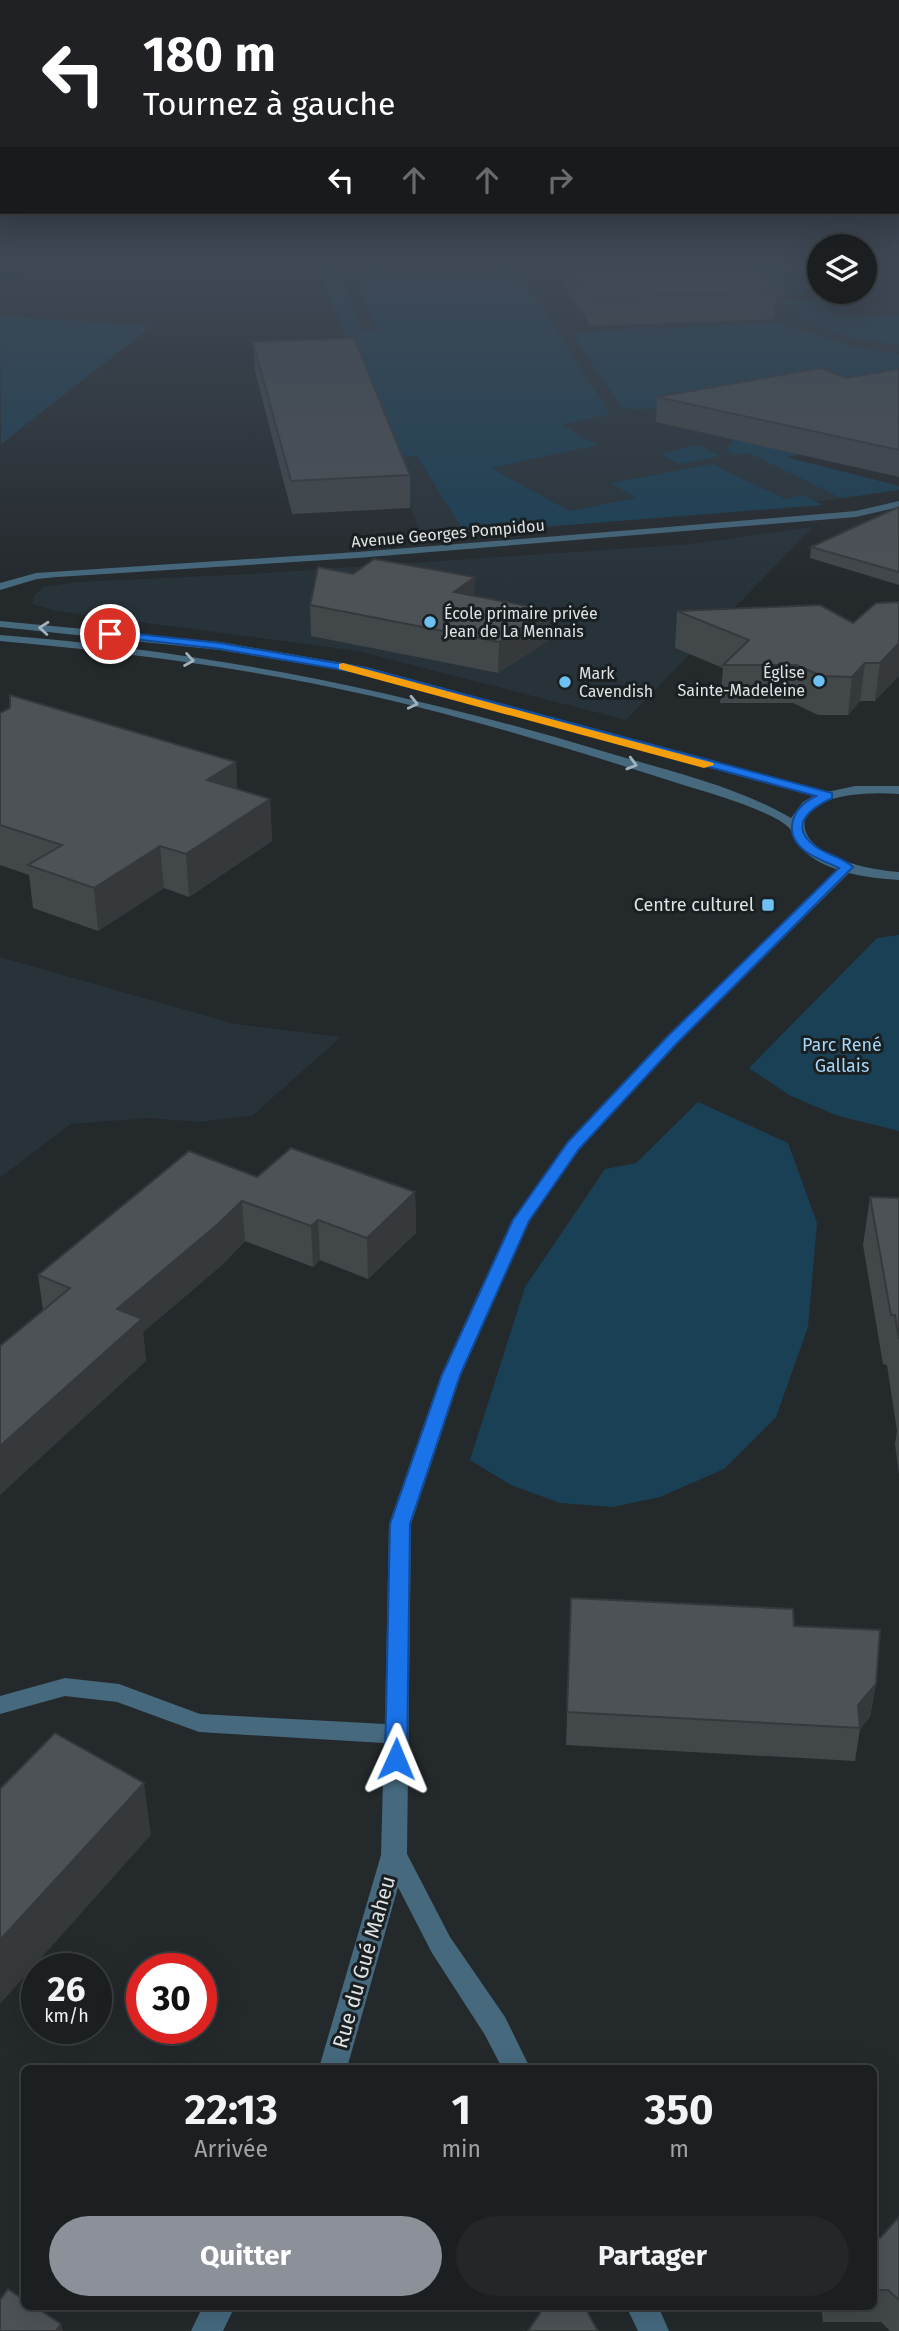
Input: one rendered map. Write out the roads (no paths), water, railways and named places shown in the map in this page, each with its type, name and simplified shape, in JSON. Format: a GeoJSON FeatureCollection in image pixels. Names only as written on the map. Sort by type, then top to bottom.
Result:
{"type":"FeatureCollection","features":[{"type":"Feature","properties":{"kind":"street","name":"Avenue Georges Pompidou"},"geometry":{"type":"LineString","coordinates":[[1,585],[57,574],[449,549],[856,514],[899,504]]}},
{"type":"Feature","properties":{"kind":"street"},"geometry":{"type":"LineString","coordinates":[[0,624],[220,646],[366,671],[827,796]]}},
{"type":"Feature","properties":{"kind":"street"},"geometry":{"type":"LineString","coordinates":[[0,638],[142,652],[310,680],[426,705],[726,793],[760,806],[796,827]]}},
{"type":"Feature","properties":{"kind":"street"},"geometry":{"type":"LineString","coordinates":[[899,790],[855,790],[827,796],[804,809],[799,815],[796,827],[800,838],[810,849],[847,867],[899,876]]}},
{"type":"Feature","properties":{"kind":"street"},"geometry":{"type":"LineString","coordinates":[[514,2065],[495,2026],[441,1945],[394,1855],[400,1524],[451,1375],[521,1220],[573,1146],[672,1040],[847,867]]}},
{"type":"Feature","properties":{"kind":"street"},"geometry":{"type":"LineString","coordinates":[[0,1705],[65,1687],[118,1693],[199,1723],[397,1734]]}},
{"type":"Feature","properties":{"kind":"street","name":"Rue du Gué Maheu"},"geometry":{"type":"LineString","coordinates":[[335,2065],[394,1855]]}},
{"type":"Feature","properties":{"kind":"street"},"geometry":{"type":"LineString","coordinates":[[206,2331],[218,2310]]}},
{"type":"Feature","properties":{"kind":"street"},"geometry":{"type":"LineString","coordinates":[[643,2310],[654,2331]]}},
{"type":"Feature","properties":{"kind":"place","name":"École primaire privée Jean de La Mennais"},"geometry":{"type":"Point","coordinates":[430,622]}},
{"type":"Feature","properties":{"kind":"place","name":"Église Sainte-Madeleine"},"geometry":{"type":"Point","coordinates":[819,681]}},
{"type":"Feature","properties":{"kind":"place","name":"Mark Cavendish"},"geometry":{"type":"Point","coordinates":[565,682]}},
{"type":"Feature","properties":{"kind":"place","name":"Centre culturel"},"geometry":{"type":"Point","coordinates":[768,905]}},
{"type":"Feature","properties":{"kind":"park label","name":"Parc René Gallais"},"geometry":{"type":"Point","coordinates":[842,1055]}}]}
